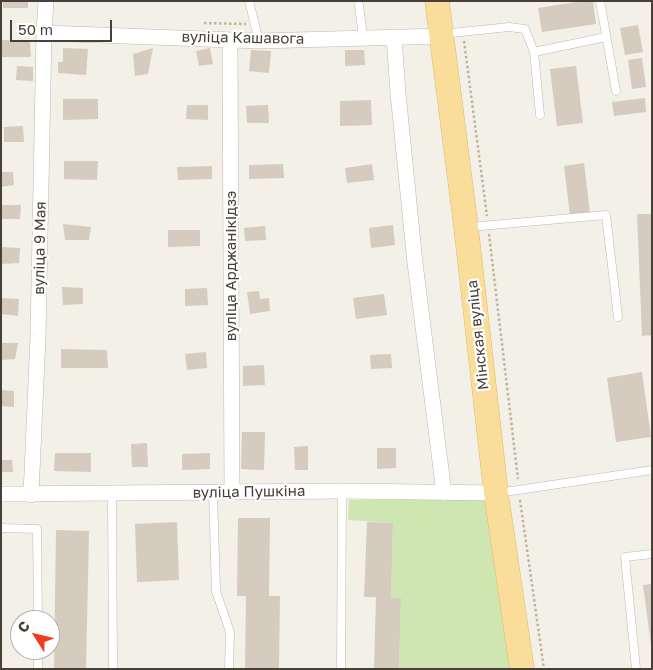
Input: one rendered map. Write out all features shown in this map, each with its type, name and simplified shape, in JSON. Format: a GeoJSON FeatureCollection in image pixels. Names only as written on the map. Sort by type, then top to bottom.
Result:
{"type":"FeatureCollection","features":[{"type":"Feature","properties":{"kind":"main road","name":"Мінская вуліца"},"geometry":{"type":"LineString","coordinates":[[437,1],[447,34],[477,226],[496,493],[522,669]]}},
{"type":"Feature","properties":{"kind":"street","name":"вуліца 9 Мая"},"geometry":{"type":"LineString","coordinates":[[31,495],[38,336],[46,1]]}},
{"type":"Feature","properties":{"kind":"street","name":"вуліца Кашавога"},"geometry":{"type":"LineString","coordinates":[[44,33],[259,41],[447,34]]}},
{"type":"Feature","properties":{"kind":"street"},"geometry":{"type":"LineString","coordinates":[[394,37],[415,262],[444,493]]}},
{"type":"Feature","properties":{"kind":"street","name":"вуліца Арджанікідзэ"},"geometry":{"type":"LineString","coordinates":[[230,40],[232,492]]}},
{"type":"Feature","properties":{"kind":"street","name":"вуліца Пушкіна"},"geometry":{"type":"LineString","coordinates":[[1,494],[342,491],[496,493]]}},
{"type":"Feature","properties":{"kind":"lane"},"geometry":{"type":"LineString","coordinates":[[249,1],[259,41]]}},
{"type":"Feature","properties":{"kind":"lane"},"geometry":{"type":"LineString","coordinates":[[600,1],[616,91]]}},
{"type":"Feature","properties":{"kind":"lane"},"geometry":{"type":"LineString","coordinates":[[359,5],[363,37]]}},
{"type":"Feature","properties":{"kind":"lane"},"geometry":{"type":"LineString","coordinates":[[447,34],[509,27],[525,29],[534,52],[540,115]]}},
{"type":"Feature","properties":{"kind":"lane"},"geometry":{"type":"LineString","coordinates":[[534,52],[606,37]]}},
{"type":"Feature","properties":{"kind":"lane"},"geometry":{"type":"LineString","coordinates":[[477,226],[606,216],[618,317]]}},
{"type":"Feature","properties":{"kind":"lane"},"geometry":{"type":"LineString","coordinates":[[496,493],[652,470]]}},
{"type":"Feature","properties":{"kind":"lane"},"geometry":{"type":"LineString","coordinates":[[341,669],[342,491]]}},
{"type":"Feature","properties":{"kind":"lane"},"geometry":{"type":"LineString","coordinates":[[212,493],[216,591],[230,632],[229,669]]}},
{"type":"Feature","properties":{"kind":"lane"},"geometry":{"type":"LineString","coordinates":[[112,494],[113,669]]}},
{"type":"Feature","properties":{"kind":"lane"},"geometry":{"type":"LineString","coordinates":[[1,528],[38,529],[38,610]]}},
{"type":"Feature","properties":{"kind":"lane"},"geometry":{"type":"LineString","coordinates":[[636,669],[625,557],[652,554]]}},
{"type":"Feature","properties":{"kind":"path"},"geometry":{"type":"LineString","coordinates":[[447,34],[464,40],[477,226],[519,489],[544,669]]}},
{"type":"Feature","properties":{"kind":"green space"},"geometry":{"type":"Polygon","coordinates":[[[473,499],[489,502],[510,669],[399,669],[401,598],[391,598],[393,523],[348,520],[349,500],[473,499]]]}},
{"type":"Feature","properties":{"kind":"building"},"geometry":{"type":"Polygon","coordinates":[[[3,1],[28,1],[28,8],[3,8],[3,1]]]}},
{"type":"Feature","properties":{"kind":"building"},"geometry":{"type":"Polygon","coordinates":[[[593,1],[596,24],[542,32],[538,8],[593,1]]]}},
{"type":"Feature","properties":{"kind":"building"},"geometry":{"type":"Polygon","coordinates":[[[638,25],[643,52],[625,55],[620,28],[638,25]]]}},
{"type":"Feature","properties":{"kind":"building"},"geometry":{"type":"Polygon","coordinates":[[[1,40],[30,41],[31,57],[1,57],[1,40]]]}},
{"type":"Feature","properties":{"kind":"building"},"geometry":{"type":"Polygon","coordinates":[[[63,48],[88,49],[86,75],[58,73],[58,62],[63,62],[63,48]]]}},
{"type":"Feature","properties":{"kind":"building"},"geometry":{"type":"Polygon","coordinates":[[[153,48],[148,74],[135,76],[133,54],[153,48]]]}},
{"type":"Feature","properties":{"kind":"building"},"geometry":{"type":"Polygon","coordinates":[[[210,48],[213,64],[199,66],[196,51],[210,48]]]}},
{"type":"Feature","properties":{"kind":"building"},"geometry":{"type":"Polygon","coordinates":[[[251,50],[271,51],[269,73],[249,71],[251,50]]]}},
{"type":"Feature","properties":{"kind":"building"},"geometry":{"type":"Polygon","coordinates":[[[345,50],[364,50],[365,65],[345,66],[345,50]]]}},
{"type":"Feature","properties":{"kind":"building"},"geometry":{"type":"Polygon","coordinates":[[[642,58],[646,87],[632,89],[628,60],[642,58]]]}},
{"type":"Feature","properties":{"kind":"building"},"geometry":{"type":"Polygon","coordinates":[[[17,66],[33,67],[33,81],[16,80],[17,66]]]}},
{"type":"Feature","properties":{"kind":"building"},"geometry":{"type":"Polygon","coordinates":[[[576,66],[583,123],[557,126],[550,69],[576,66]]]}},
{"type":"Feature","properties":{"kind":"building"},"geometry":{"type":"Polygon","coordinates":[[[645,98],[646,112],[614,116],[612,102],[645,98]]]}},
{"type":"Feature","properties":{"kind":"building"},"geometry":{"type":"Polygon","coordinates":[[[63,99],[98,99],[98,119],[63,120],[63,99]]]}},
{"type":"Feature","properties":{"kind":"building"},"geometry":{"type":"Polygon","coordinates":[[[371,100],[372,125],[340,126],[340,101],[371,100]]]}},
{"type":"Feature","properties":{"kind":"building"},"geometry":{"type":"Polygon","coordinates":[[[187,105],[208,105],[208,120],[186,119],[187,105]]]}},
{"type":"Feature","properties":{"kind":"building"},"geometry":{"type":"Polygon","coordinates":[[[268,105],[269,123],[247,123],[246,106],[268,105]]]}},
{"type":"Feature","properties":{"kind":"building"},"geometry":{"type":"Polygon","coordinates":[[[23,126],[24,142],[4,142],[4,127],[23,126]]]}},
{"type":"Feature","properties":{"kind":"building"},"geometry":{"type":"Polygon","coordinates":[[[64,161],[98,161],[97,180],[64,179],[64,161]]]}},
{"type":"Feature","properties":{"kind":"building"},"geometry":{"type":"Polygon","coordinates":[[[584,163],[590,213],[570,216],[564,166],[584,163]]]}},
{"type":"Feature","properties":{"kind":"building"},"geometry":{"type":"Polygon","coordinates":[[[283,164],[284,178],[249,179],[249,165],[283,164]]]}},
{"type":"Feature","properties":{"kind":"building"},"geometry":{"type":"Polygon","coordinates":[[[372,164],[374,180],[347,183],[345,168],[372,164]]]}},
{"type":"Feature","properties":{"kind":"building"},"geometry":{"type":"Polygon","coordinates":[[[212,166],[212,179],[178,180],[177,167],[212,166]]]}},
{"type":"Feature","properties":{"kind":"building"},"geometry":{"type":"Polygon","coordinates":[[[1,172],[13,172],[14,185],[1,187],[1,172]]]}},
{"type":"Feature","properties":{"kind":"building"},"geometry":{"type":"Polygon","coordinates":[[[1,205],[21,205],[20,219],[1,219],[1,205]]]}},
{"type":"Feature","properties":{"kind":"building"},"geometry":{"type":"Polygon","coordinates":[[[637,214],[652,214],[652,335],[642,336],[637,214]]]}},
{"type":"Feature","properties":{"kind":"building"},"geometry":{"type":"Polygon","coordinates":[[[63,224],[91,227],[89,240],[65,240],[63,224]]]}},
{"type":"Feature","properties":{"kind":"building"},"geometry":{"type":"Polygon","coordinates":[[[393,225],[395,245],[371,248],[369,228],[393,225]]]}},
{"type":"Feature","properties":{"kind":"building"},"geometry":{"type":"Polygon","coordinates":[[[265,226],[266,240],[245,241],[244,228],[265,226]]]}},
{"type":"Feature","properties":{"kind":"building"},"geometry":{"type":"Polygon","coordinates":[[[168,230],[200,230],[200,246],[168,247],[168,230]]]}},
{"type":"Feature","properties":{"kind":"building"},"geometry":{"type":"Polygon","coordinates":[[[1,247],[20,248],[19,263],[1,264],[1,247]]]}},
{"type":"Feature","properties":{"kind":"building"},"geometry":{"type":"Polygon","coordinates":[[[62,287],[83,288],[83,304],[63,305],[62,287]]]}},
{"type":"Feature","properties":{"kind":"building"},"geometry":{"type":"Polygon","coordinates":[[[207,288],[208,305],[185,306],[185,289],[207,288]]]}},
{"type":"Feature","properties":{"kind":"building"},"geometry":{"type":"Polygon","coordinates":[[[259,291],[260,299],[269,298],[270,311],[250,314],[247,292],[259,291]]]}},
{"type":"Feature","properties":{"kind":"building"},"geometry":{"type":"Polygon","coordinates":[[[384,294],[387,315],[356,319],[353,298],[384,294]]]}},
{"type":"Feature","properties":{"kind":"building"},"geometry":{"type":"Polygon","coordinates":[[[1,298],[19,299],[18,316],[1,314],[1,298]]]}},
{"type":"Feature","properties":{"kind":"building"},"geometry":{"type":"Polygon","coordinates":[[[1,343],[18,343],[15,359],[1,360],[1,343]]]}},
{"type":"Feature","properties":{"kind":"building"},"geometry":{"type":"Polygon","coordinates":[[[61,349],[107,350],[108,368],[61,368],[61,349]]]}},
{"type":"Feature","properties":{"kind":"building"},"geometry":{"type":"Polygon","coordinates":[[[206,352],[207,368],[187,370],[185,354],[206,352]]]}},
{"type":"Feature","properties":{"kind":"building"},"geometry":{"type":"Polygon","coordinates":[[[391,354],[392,368],[371,369],[370,355],[391,354]]]}},
{"type":"Feature","properties":{"kind":"building"},"geometry":{"type":"Polygon","coordinates":[[[264,365],[265,385],[243,386],[243,366],[264,365]]]}},
{"type":"Feature","properties":{"kind":"building"},"geometry":{"type":"Polygon","coordinates":[[[642,372],[651,437],[616,442],[607,378],[642,372]]]}},
{"type":"Feature","properties":{"kind":"building"},"geometry":{"type":"Polygon","coordinates":[[[1,390],[14,391],[14,407],[1,406],[1,390]]]}},
{"type":"Feature","properties":{"kind":"building"},"geometry":{"type":"Polygon","coordinates":[[[242,432],[265,432],[264,470],[241,469],[242,432]]]}},
{"type":"Feature","properties":{"kind":"building"},"geometry":{"type":"Polygon","coordinates":[[[147,443],[148,467],[132,467],[131,444],[147,443]]]}},
{"type":"Feature","properties":{"kind":"building"},"geometry":{"type":"Polygon","coordinates":[[[308,446],[308,470],[295,470],[294,447],[308,446]]]}},
{"type":"Feature","properties":{"kind":"building"},"geometry":{"type":"Polygon","coordinates":[[[377,448],[396,448],[396,468],[377,469],[377,448]]]}},
{"type":"Feature","properties":{"kind":"building"},"geometry":{"type":"Polygon","coordinates":[[[55,453],[91,453],[91,472],[54,471],[55,453]]]}},
{"type":"Feature","properties":{"kind":"building"},"geometry":{"type":"Polygon","coordinates":[[[210,453],[210,469],[182,470],[182,454],[210,453]]]}},
{"type":"Feature","properties":{"kind":"building"},"geometry":{"type":"Polygon","coordinates":[[[1,460],[12,460],[13,472],[1,472],[1,460]]]}},
{"type":"Feature","properties":{"kind":"building"},"geometry":{"type":"Polygon","coordinates":[[[238,518],[270,518],[269,596],[280,596],[279,669],[245,669],[246,596],[237,596],[238,518]]]}},
{"type":"Feature","properties":{"kind":"building"},"geometry":{"type":"Polygon","coordinates":[[[177,522],[179,580],[137,582],[135,524],[177,522]]]}},
{"type":"Feature","properties":{"kind":"building"},"geometry":{"type":"Polygon","coordinates":[[[367,522],[393,523],[391,598],[401,598],[399,669],[374,669],[376,597],[364,597],[367,522]]]}},
{"type":"Feature","properties":{"kind":"building"},"geometry":{"type":"Polygon","coordinates":[[[56,530],[89,531],[86,669],[54,669],[54,660],[60,660],[60,610],[55,610],[56,530]]]}},
{"type":"Feature","properties":{"kind":"building"},"geometry":{"type":"Polygon","coordinates":[[[652,584],[652,645],[651,645],[643,585],[652,584]]]}}]}
